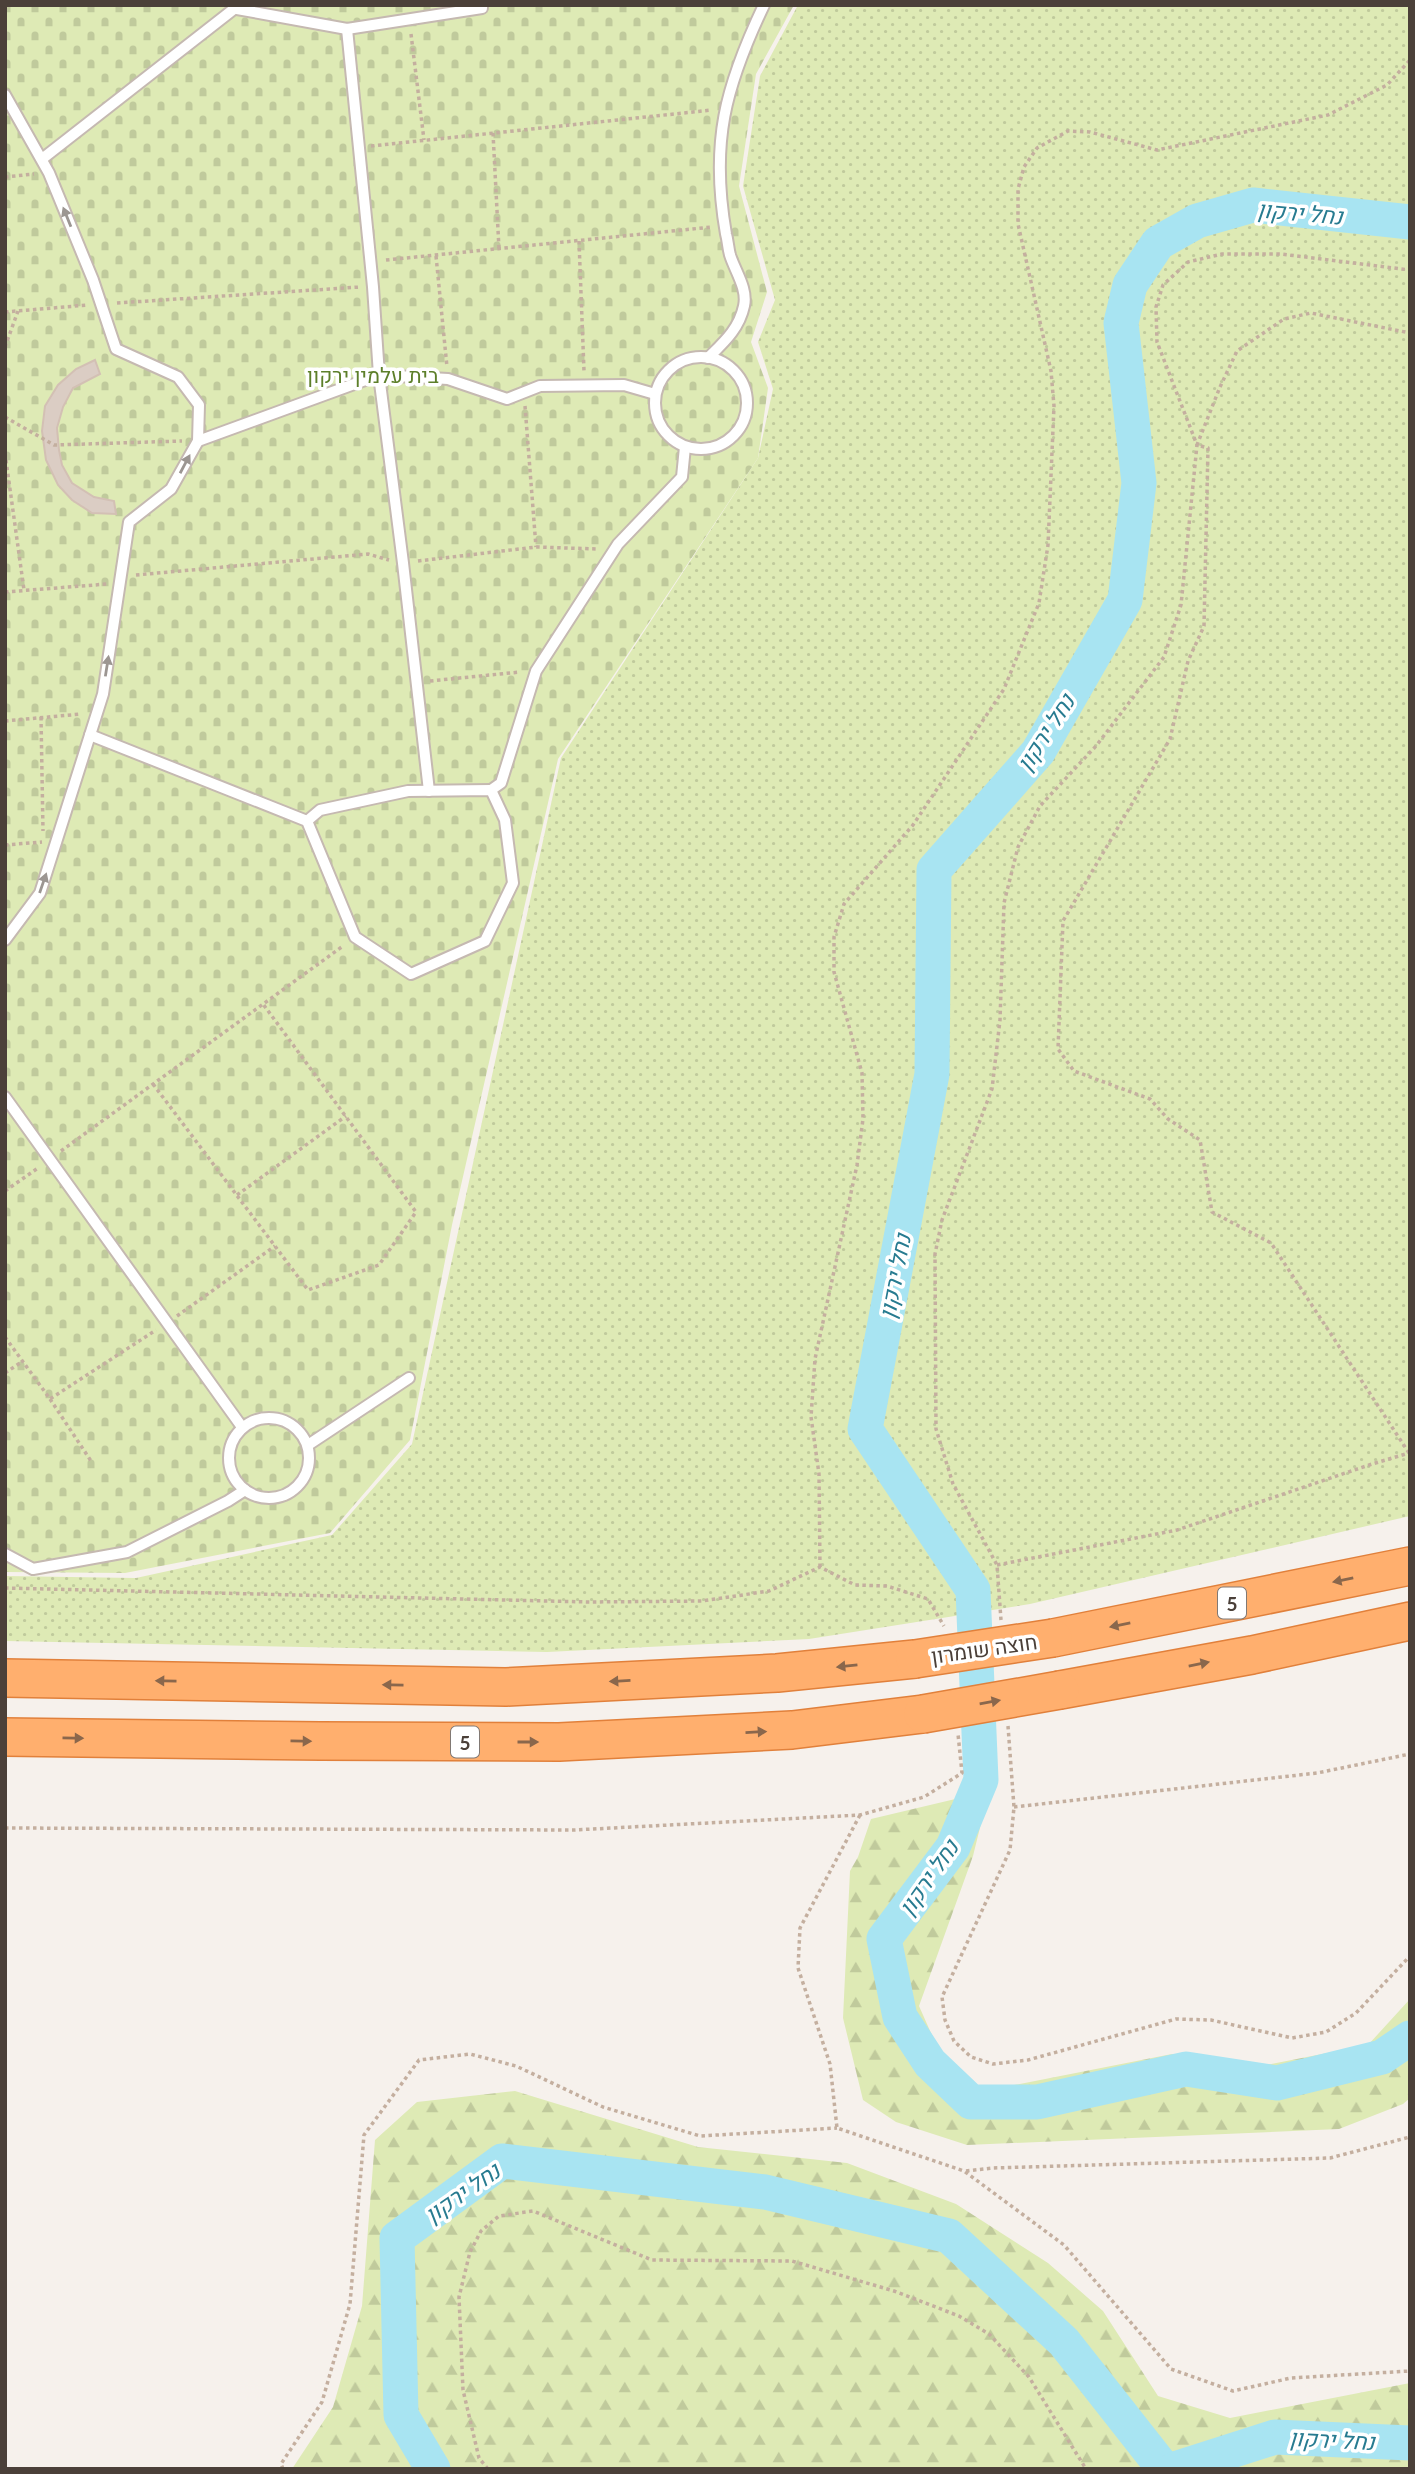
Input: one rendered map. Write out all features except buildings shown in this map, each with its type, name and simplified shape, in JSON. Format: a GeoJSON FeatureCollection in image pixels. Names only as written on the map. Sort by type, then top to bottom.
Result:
{"type":"FeatureCollection","features":[{"type":"Feature","properties":{"kind":"highway","name":"חוצה שומרון"},"geometry":{"type":"LineString","coordinates":[[5,1678],[506,1687],[777,1673],[915,1659],[1053,1638],[1410,1566]]}},
{"type":"Feature","properties":{"kind":"highway","name":"5"},"geometry":{"type":"LineString","coordinates":[[5,1737],[559,1742],[792,1730],[923,1714],[1060,1690],[1410,1621]]}},
{"type":"Feature","properties":{"kind":"lane"},"geometry":{"type":"LineString","coordinates":[[42,159],[238,7],[347,29],[482,8],[482,5]]}},
{"type":"Feature","properties":{"kind":"lane"},"geometry":{"type":"LineString","coordinates":[[708,358],[733,333],[745,304],[741,280],[730,254],[725,226],[719,181],[720,138],[730,86],[764,5]]}},
{"type":"Feature","properties":{"kind":"lane"},"geometry":{"type":"LineString","coordinates":[[347,29],[371,262],[379,375],[429,791]]}},
{"type":"Feature","properties":{"kind":"lane"},"geometry":{"type":"LineString","coordinates":[[5,95],[50,173],[116,349],[178,377],[199,405],[198,440],[171,489],[129,522],[103,694],[40,893],[5,940]]}},
{"type":"Feature","properties":{"kind":"lane"},"geometry":{"type":"LineString","coordinates":[[708,358],[722,363],[734,372],[743,384],[747,400],[746,415],[739,429],[722,444],[700,450],[673,441],[664,432],[657,420],[655,394],[660,381],[669,370],[687,360],[708,358]]}},
{"type":"Feature","properties":{"kind":"lane"},"geometry":{"type":"LineString","coordinates":[[198,440],[379,375],[448,379],[507,399],[540,386],[624,385],[655,394]]}},
{"type":"Feature","properties":{"kind":"lane"},"geometry":{"type":"LineString","coordinates":[[307,821],[320,810],[408,791],[491,790],[501,783],[536,671],[614,550],[682,477],[685,447]]}},
{"type":"Feature","properties":{"kind":"lane"},"geometry":{"type":"LineString","coordinates":[[90,735],[307,821],[355,937],[411,974],[485,941],[513,883],[505,820],[491,790]]}},
{"type":"Feature","properties":{"kind":"lane"},"geometry":{"type":"LineString","coordinates":[[5,1097],[242,1427]]}},
{"type":"Feature","properties":{"kind":"lane"},"geometry":{"type":"LineString","coordinates":[[308,1445],[409,1378]]}},
{"type":"Feature","properties":{"kind":"lane"},"geometry":{"type":"LineString","coordinates":[[270,1417],[286,1420],[301,1432],[308,1445],[310,1462],[306,1475],[296,1488],[284,1495],[270,1498],[245,1490],[235,1480],[229,1466],[233,1439],[242,1427],[254,1420],[270,1417]]}},
{"type":"Feature","properties":{"kind":"lane"},"geometry":{"type":"LineString","coordinates":[[5,1554],[33,1569],[127,1552],[245,1490]]}},
{"type":"Feature","properties":{"kind":"path"},"geometry":{"type":"LineString","coordinates":[[409,19],[424,140]]}},
{"type":"Feature","properties":{"kind":"path"},"geometry":{"type":"LineString","coordinates":[[820,1567],[819,1474],[811,1417],[815,1359],[858,1165],[863,1119],[862,1073],[834,972],[834,937],[845,904],[913,825],[1004,689],[1039,603],[1048,545],[1054,406],[1051,371],[1018,224],[1018,189],[1024,167],[1037,148],[1068,131],[1090,132],[1157,150],[1328,116],[1387,85],[1410,60]]}},
{"type":"Feature","properties":{"kind":"path"},"geometry":{"type":"LineString","coordinates":[[359,147],[725,109]]}},
{"type":"Feature","properties":{"kind":"path"},"geometry":{"type":"LineString","coordinates":[[493,133],[499,249]]}},
{"type":"Feature","properties":{"kind":"path"},"geometry":{"type":"LineString","coordinates":[[5,177],[50,173]]}},
{"type":"Feature","properties":{"kind":"path"},"geometry":{"type":"LineString","coordinates":[[371,262],[725,226]]}},
{"type":"Feature","properties":{"kind":"path"},"geometry":{"type":"LineString","coordinates":[[579,241],[585,386]]}},
{"type":"Feature","properties":{"kind":"path"},"geometry":{"type":"LineString","coordinates":[[1410,270],[1281,254],[1222,254],[1188,262],[1163,285],[1156,307],[1157,342],[1197,445],[1208,449],[1205,626],[1188,661],[1170,739],[1063,921],[1058,1049],[1074,1071],[1150,1099],[1168,1119],[1200,1139],[1212,1212],[1271,1243],[1410,1453],[1177,1530],[997,1566],[953,1484],[936,1429],[934,1254],[942,1220],[992,1089],[1000,1020],[1004,903],[1018,847],[1040,806],[1096,746],[1164,657],[1181,605],[1197,445],[1237,351],[1284,319],[1311,313],[1410,333]]}},
{"type":"Feature","properties":{"kind":"path"},"geometry":{"type":"LineString","coordinates":[[436,255],[448,379]]}},
{"type":"Feature","properties":{"kind":"path"},"geometry":{"type":"LineString","coordinates":[[5,312],[373,287]]}},
{"type":"Feature","properties":{"kind":"path"},"geometry":{"type":"LineString","coordinates":[[5,347],[18,311]]}},
{"type":"Feature","properties":{"kind":"path"},"geometry":{"type":"LineString","coordinates":[[524,392],[536,547]]}},
{"type":"Feature","properties":{"kind":"path"},"geometry":{"type":"LineString","coordinates":[[5,417],[54,445],[198,440]]}},
{"type":"Feature","properties":{"kind":"path"},"geometry":{"type":"LineString","coordinates":[[5,453],[24,590]]}},
{"type":"Feature","properties":{"kind":"path"},"geometry":{"type":"LineString","coordinates":[[5,592],[368,554],[403,563],[536,547],[614,550]]}},
{"type":"Feature","properties":{"kind":"path"},"geometry":{"type":"LineString","coordinates":[[416,682],[536,671]]}},
{"type":"Feature","properties":{"kind":"path"},"geometry":{"type":"LineString","coordinates":[[5,720],[97,713]]}},
{"type":"Feature","properties":{"kind":"path"},"geometry":{"type":"LineString","coordinates":[[5,845],[43,842],[41,717]]}},
{"type":"Feature","properties":{"kind":"path"},"geometry":{"type":"LineString","coordinates":[[5,1191],[355,937]]}},
{"type":"Feature","properties":{"kind":"path"},"geometry":{"type":"LineString","coordinates":[[153,1084],[308,1290],[379,1265],[416,1212],[263,1004]]}},
{"type":"Feature","properties":{"kind":"path"},"geometry":{"type":"LineString","coordinates":[[237,1195],[346,1116]]}},
{"type":"Feature","properties":{"kind":"path"},"geometry":{"type":"LineString","coordinates":[[50,1399],[167,1322],[275,1246]]}},
{"type":"Feature","properties":{"kind":"path"},"geometry":{"type":"LineString","coordinates":[[5,1336],[91,1461]]}},
{"type":"Feature","properties":{"kind":"path"},"geometry":{"type":"LineString","coordinates":[[5,1373],[23,1361]]}},
{"type":"Feature","properties":{"kind":"path"},"geometry":{"type":"LineString","coordinates":[[5,1588],[589,1602],[702,1601],[769,1591],[820,1567]]}},
{"type":"Feature","properties":{"kind":"path"},"geometry":{"type":"LineString","coordinates":[[820,1567],[855,1586],[887,1586],[928,1599]]}},
{"type":"Feature","properties":{"kind":"path"},"geometry":{"type":"LineString","coordinates":[[1410,1754],[1317,1773],[1014,1807],[1010,1850],[942,1997],[945,2020],[954,2041],[971,2057],[993,2064],[1028,2060],[1176,2019],[1211,2020],[1292,2038],[1326,2032],[1356,2013],[1410,1956]]}},
{"type":"Feature","properties":{"kind":"path"},"geometry":{"type":"LineString","coordinates":[[5,1828],[574,1830],[860,1815],[924,1797],[962,1773]]}},
{"type":"Feature","properties":{"kind":"path"},"geometry":{"type":"LineString","coordinates":[[837,2128],[830,2064],[798,1968],[799,1941],[800,1928],[860,1815]]}},
{"type":"Feature","properties":{"kind":"path"},"geometry":{"type":"LineString","coordinates":[[284,2469],[281,2464],[322,2402],[350,2304],[364,2135],[419,2060],[470,2054],[516,2066],[603,2107],[700,2136],[837,2128],[964,2171],[1064,2245],[1171,2369],[1233,2391],[1291,2378],[1410,2371]]}},
{"type":"Feature","properties":{"kind":"path"},"geometry":{"type":"LineString","coordinates":[[964,2171],[1330,2158],[1410,2137]]}},
{"type":"Feature","properties":{"kind":"path"},"geometry":{"type":"LineString","coordinates":[[488,2469],[480,2458],[463,2390],[459,2297],[470,2252],[481,2231],[499,2216],[533,2211],[652,2260],[792,2261],[894,2291],[959,2316],[989,2334],[1029,2377],[1086,2469]]}},
{"type":"Feature","properties":{"kind":"green space","name":"בית עלמין ירקון"},"geometry":{"type":"Polygon","coordinates":[[[5,5],[794,5],[756,74],[739,186],[767,292],[751,342],[768,388],[758,458],[558,759],[452,1225],[410,1440],[330,1533],[125,1573],[5,1572],[5,5]]]}},
{"type":"Feature","properties":{"kind":"green space"},"geometry":{"type":"Polygon","coordinates":[[[798,5],[1410,5],[1410,1516],[1030,1604],[809,1639],[547,1652],[5,1641],[5,1576],[136,1578],[332,1535],[412,1444],[561,758],[758,458],[773,389],[758,342],[775,300],[743,186],[760,76],[798,5]]]}},
{"type":"Feature","properties":{"kind":"green space"},"geometry":{"type":"Polygon","coordinates":[[[989,1791],[973,1856],[919,2006],[959,2096],[1172,2054],[1266,2065],[1368,2045],[1410,1999],[1410,2098],[1403,2104],[1339,2129],[967,2145],[896,2122],[863,2100],[843,2018],[850,1871],[858,1857],[871,1819],[989,1791]]]}},
{"type":"Feature","properties":{"kind":"green space"},"geometry":{"type":"Polygon","coordinates":[[[515,2091],[698,2147],[847,2163],[956,2204],[1048,2263],[1103,2311],[1158,2396],[1230,2418],[1410,2383],[1410,2469],[292,2469],[333,2407],[362,2306],[375,2140],[417,2102],[515,2091]]]}},
{"type":"Feature","properties":{"kind":"waterway","name":"נחל ירקון"},"geometry":{"type":"LineString","coordinates":[[1410,222],[1253,205],[1197,221],[1158,243],[1130,285],[1121,323],[1139,483],[1125,600],[1038,752],[934,870],[932,1074],[865,1429],[973,1590],[981,1780],[953,1847],[884,1939],[900,2017],[930,2063],[971,2102],[1037,2102],[1186,2069],[1277,2083],[1382,2057],[1410,2038]]}},
{"type":"Feature","properties":{"kind":"waterway","name":"נחל ירקון"},"geometry":{"type":"LineString","coordinates":[[433,2469],[401,2415],[397,2238],[502,2161],[765,2192],[949,2236],[1064,2342],[1164,2469]]}},
{"type":"Feature","properties":{"kind":"waterway","name":"נחל ירקון"},"geometry":{"type":"LineString","coordinates":[[1175,2469],[1275,2437],[1410,2443]]}}]}
